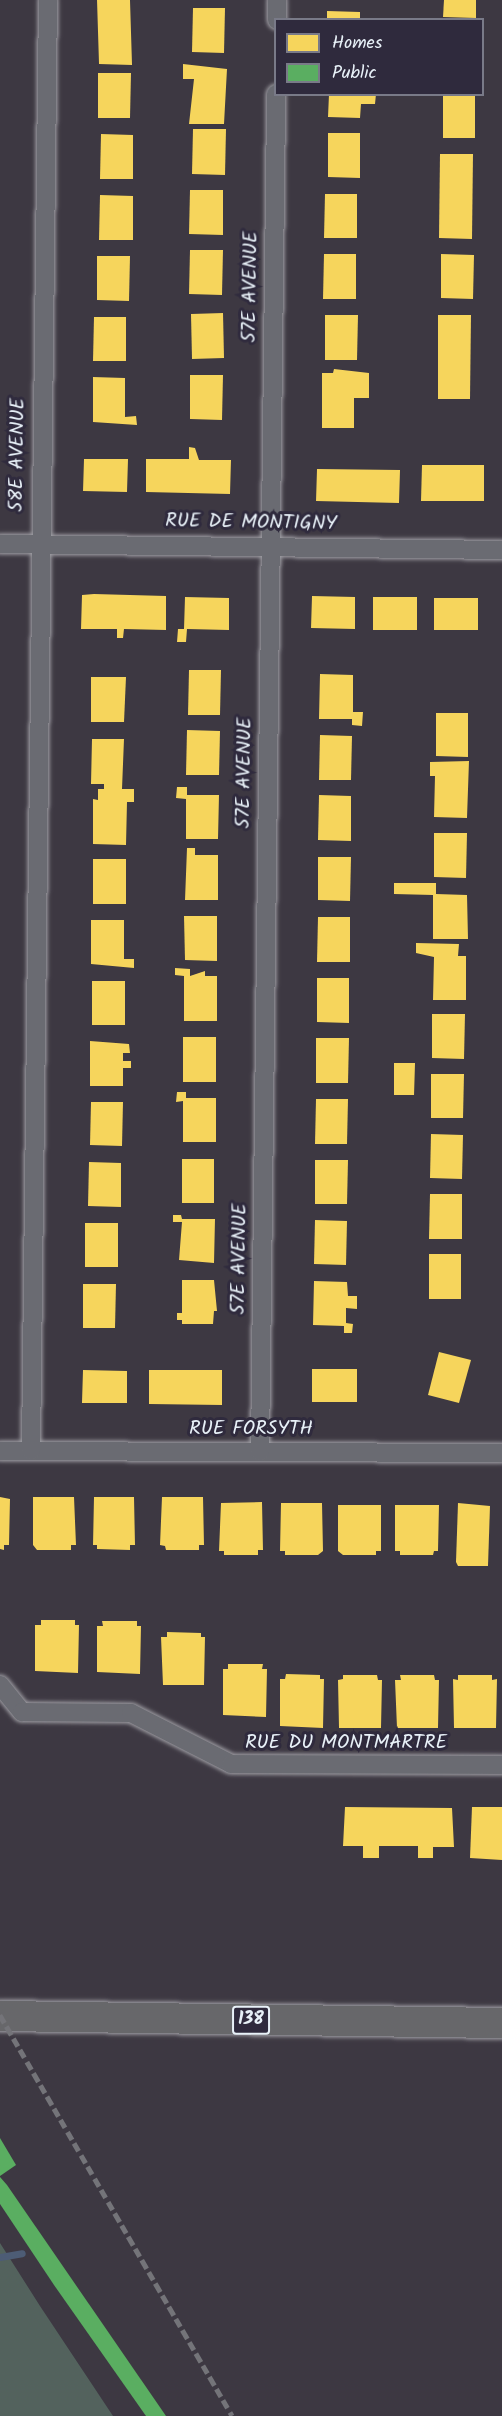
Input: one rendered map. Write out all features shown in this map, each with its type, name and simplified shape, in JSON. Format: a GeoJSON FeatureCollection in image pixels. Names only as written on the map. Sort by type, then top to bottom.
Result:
{"type":"FeatureCollection","features":[{"type":"Feature","properties":{"kind":"main road","name":"138"},"geometry":{"type":"LineString","coordinates":[[0,2016],[502,2023]]}},
{"type":"Feature","properties":{"kind":"street","name":"58E AVENUE"},"geometry":{"type":"LineString","coordinates":[[31,1451],[39,544],[48,0]]}},
{"type":"Feature","properties":{"kind":"street"},"geometry":{"type":"LineString","coordinates":[[277,0],[277,18]]}},
{"type":"Feature","properties":{"kind":"street","name":"57E AVENUE"},"geometry":{"type":"LineString","coordinates":[[260,1452],[276,96]]}},
{"type":"Feature","properties":{"kind":"street","name":"RUE DE MONTIGNY"},"geometry":{"type":"LineString","coordinates":[[0,544],[270,545],[502,550]]}},
{"type":"Feature","properties":{"kind":"street","name":"RUE FORSYTH"},"geometry":{"type":"LineString","coordinates":[[0,1451],[502,1453]]}},
{"type":"Feature","properties":{"kind":"street","name":"RUE DU MONTMARTRE"},"geometry":{"type":"LineString","coordinates":[[0,1685],[21,1712],[131,1713],[231,1764],[502,1765]]}},
{"type":"Feature","properties":{"kind":"shaded area"},"geometry":{"type":"Polygon","coordinates":[[[0,2243],[40,2306],[113,2416],[0,2416],[0,2243]]]}},
{"type":"Feature","properties":{"kind":"building: Homes"},"geometry":{"type":"Polygon","coordinates":[[[97,0],[130,0],[132,65],[99,64],[97,0]]]}},
{"type":"Feature","properties":{"kind":"building: Homes"},"geometry":{"type":"Polygon","coordinates":[[[444,0],[476,0],[476,18],[443,17],[444,0]]]}},
{"type":"Feature","properties":{"kind":"building: Homes"},"geometry":{"type":"Polygon","coordinates":[[[193,8],[225,8],[224,53],[192,52],[193,8]]]}},
{"type":"Feature","properties":{"kind":"building: Homes"},"geometry":{"type":"Polygon","coordinates":[[[327,11],[360,12],[360,18],[327,18],[327,11]]]}},
{"type":"Feature","properties":{"kind":"building: Homes"},"geometry":{"type":"Polygon","coordinates":[[[183,64],[227,69],[224,124],[189,124],[194,79],[183,79],[183,64]]]}},
{"type":"Feature","properties":{"kind":"building: Homes"},"geometry":{"type":"Polygon","coordinates":[[[98,73],[131,73],[130,118],[98,118],[98,73]]]}},
{"type":"Feature","properties":{"kind":"building: Homes"},"geometry":{"type":"Polygon","coordinates":[[[329,96],[376,96],[375,104],[361,104],[360,118],[328,117],[329,96]]]}},
{"type":"Feature","properties":{"kind":"building: Homes"},"geometry":{"type":"Polygon","coordinates":[[[443,96],[475,96],[475,138],[443,138],[443,96]]]}},
{"type":"Feature","properties":{"kind":"building: Homes"},"geometry":{"type":"Polygon","coordinates":[[[193,129],[226,129],[225,175],[192,174],[193,129]]]}},
{"type":"Feature","properties":{"kind":"building: Homes"},"geometry":{"type":"Polygon","coordinates":[[[328,133],[360,133],[360,178],[328,177],[328,133]]]}},
{"type":"Feature","properties":{"kind":"building: Homes"},"geometry":{"type":"Polygon","coordinates":[[[101,134],[133,135],[133,179],[100,179],[101,134]]]}},
{"type":"Feature","properties":{"kind":"building: Homes"},"geometry":{"type":"Polygon","coordinates":[[[440,154],[473,154],[472,239],[439,238],[440,154]]]}},
{"type":"Feature","properties":{"kind":"building: Homes"},"geometry":{"type":"Polygon","coordinates":[[[190,190],[223,190],[223,235],[189,234],[190,190]]]}},
{"type":"Feature","properties":{"kind":"building: Homes"},"geometry":{"type":"Polygon","coordinates":[[[325,194],[357,194],[357,238],[324,238],[325,194]]]}},
{"type":"Feature","properties":{"kind":"building: Homes"},"geometry":{"type":"Polygon","coordinates":[[[100,195],[133,196],[133,240],[99,240],[100,195]]]}},
{"type":"Feature","properties":{"kind":"building: Homes"},"geometry":{"type":"Polygon","coordinates":[[[190,250],[223,250],[222,295],[189,294],[190,250]]]}},
{"type":"Feature","properties":{"kind":"building: Homes"},"geometry":{"type":"Polygon","coordinates":[[[324,254],[356,254],[356,299],[323,299],[324,254]]]}},
{"type":"Feature","properties":{"kind":"building: Homes"},"geometry":{"type":"Polygon","coordinates":[[[441,254],[474,255],[473,299],[441,298],[441,254]]]}},
{"type":"Feature","properties":{"kind":"building: Homes"},"geometry":{"type":"Polygon","coordinates":[[[97,256],[130,256],[129,301],[97,300],[97,256]]]}},
{"type":"Feature","properties":{"kind":"building: Homes"},"geometry":{"type":"Polygon","coordinates":[[[223,313],[224,358],[192,359],[191,314],[223,313]]]}},
{"type":"Feature","properties":{"kind":"building: Homes"},"geometry":{"type":"Polygon","coordinates":[[[325,315],[358,315],[357,360],[325,360],[325,315]]]}},
{"type":"Feature","properties":{"kind":"building: Homes"},"geometry":{"type":"Polygon","coordinates":[[[438,315],[471,315],[470,399],[438,399],[438,315]]]}},
{"type":"Feature","properties":{"kind":"building: Homes"},"geometry":{"type":"Polygon","coordinates":[[[94,317],[126,317],[126,361],[93,361],[94,317]]]}},
{"type":"Feature","properties":{"kind":"building: Homes"},"geometry":{"type":"Polygon","coordinates":[[[334,369],[369,373],[369,398],[354,398],[354,428],[322,428],[322,373],[333,373],[334,369]]]}},
{"type":"Feature","properties":{"kind":"building: Homes"},"geometry":{"type":"Polygon","coordinates":[[[190,375],[223,375],[222,420],[190,419],[190,375]]]}},
{"type":"Feature","properties":{"kind":"building: Homes"},"geometry":{"type":"Polygon","coordinates":[[[93,377],[125,378],[125,417],[136,416],[137,425],[93,422],[93,377]]]}},
{"type":"Feature","properties":{"kind":"building: Homes"},"geometry":{"type":"Polygon","coordinates":[[[189,447],[195,448],[199,460],[231,460],[230,494],[146,492],[146,459],[189,459],[189,447]]]}},
{"type":"Feature","properties":{"kind":"building: Homes"},"geometry":{"type":"Polygon","coordinates":[[[84,459],[128,459],[127,492],[83,491],[84,459]]]}},
{"type":"Feature","properties":{"kind":"building: Homes"},"geometry":{"type":"Polygon","coordinates":[[[422,465],[484,465],[484,501],[421,501],[422,465]]]}},
{"type":"Feature","properties":{"kind":"building: Homes"},"geometry":{"type":"Polygon","coordinates":[[[317,469],[400,470],[399,503],[316,501],[317,469]]]}},
{"type":"Feature","properties":{"kind":"building: Homes"},"geometry":{"type":"Polygon","coordinates":[[[82,595],[166,596],[166,630],[124,629],[123,638],[117,638],[117,629],[81,629],[82,595]]]}},
{"type":"Feature","properties":{"kind":"building: Homes"},"geometry":{"type":"Polygon","coordinates":[[[312,596],[355,597],[355,629],[311,628],[312,596]]]}},
{"type":"Feature","properties":{"kind":"building: Homes"},"geometry":{"type":"Polygon","coordinates":[[[185,597],[229,598],[229,630],[187,629],[186,642],[177,642],[178,629],[184,629],[185,597]]]}},
{"type":"Feature","properties":{"kind":"building: Homes"},"geometry":{"type":"Polygon","coordinates":[[[373,597],[417,597],[417,630],[373,630],[373,597]]]}},
{"type":"Feature","properties":{"kind":"building: Homes"},"geometry":{"type":"Polygon","coordinates":[[[434,598],[478,598],[478,630],[434,630],[434,598]]]}},
{"type":"Feature","properties":{"kind":"building: Homes"},"geometry":{"type":"Polygon","coordinates":[[[189,670],[221,670],[220,715],[188,715],[189,670]]]}},
{"type":"Feature","properties":{"kind":"building: Homes"},"geometry":{"type":"Polygon","coordinates":[[[320,674],[353,675],[353,712],[363,712],[362,726],[352,725],[352,719],[319,719],[320,674]]]}},
{"type":"Feature","properties":{"kind":"building: Homes"},"geometry":{"type":"Polygon","coordinates":[[[91,677],[126,677],[124,722],[91,722],[91,677]]]}},
{"type":"Feature","properties":{"kind":"building: Homes"},"geometry":{"type":"Polygon","coordinates":[[[436,713],[468,713],[468,757],[436,756],[436,713]]]}},
{"type":"Feature","properties":{"kind":"building: Homes"},"geometry":{"type":"Polygon","coordinates":[[[187,730],[220,731],[219,775],[186,775],[187,730]]]}},
{"type":"Feature","properties":{"kind":"building: Homes"},"geometry":{"type":"Polygon","coordinates":[[[320,735],[352,736],[351,780],[319,780],[320,735]]]}},
{"type":"Feature","properties":{"kind":"building: Homes"},"geometry":{"type":"Polygon","coordinates":[[[92,739],[124,739],[122,789],[134,789],[134,802],[127,802],[126,845],[93,844],[93,799],[98,800],[98,789],[104,789],[104,784],[91,784],[92,739]]]}},
{"type":"Feature","properties":{"kind":"building: Homes"},"geometry":{"type":"Polygon","coordinates":[[[469,761],[467,818],[434,817],[435,776],[430,776],[430,762],[469,761]]]}},
{"type":"Feature","properties":{"kind":"building: Homes"},"geometry":{"type":"Polygon","coordinates":[[[177,787],[187,787],[187,795],[219,795],[218,839],[186,839],[186,799],[176,798],[177,787]]]}},
{"type":"Feature","properties":{"kind":"building: Homes"},"geometry":{"type":"Polygon","coordinates":[[[319,795],[351,796],[351,841],[318,840],[319,795]]]}},
{"type":"Feature","properties":{"kind":"building: Homes"},"geometry":{"type":"Polygon","coordinates":[[[434,833],[467,833],[466,878],[434,877],[434,833]]]}},
{"type":"Feature","properties":{"kind":"building: Homes"},"geometry":{"type":"Polygon","coordinates":[[[187,848],[195,848],[195,855],[218,855],[218,900],[185,900],[187,848]]]}},
{"type":"Feature","properties":{"kind":"building: Homes"},"geometry":{"type":"Polygon","coordinates":[[[318,857],[351,857],[350,901],[318,900],[318,857]]]}},
{"type":"Feature","properties":{"kind":"building: Homes"},"geometry":{"type":"Polygon","coordinates":[[[93,859],[126,859],[126,904],[93,904],[93,859]]]}},
{"type":"Feature","properties":{"kind":"building: Homes"},"geometry":{"type":"Polygon","coordinates":[[[394,883],[436,883],[436,894],[467,895],[468,939],[433,939],[433,895],[394,894],[394,883]]]}},
{"type":"Feature","properties":{"kind":"building: Homes"},"geometry":{"type":"Polygon","coordinates":[[[184,916],[217,916],[217,961],[185,960],[184,916]]]}},
{"type":"Feature","properties":{"kind":"building: Homes"},"geometry":{"type":"Polygon","coordinates":[[[318,917],[350,917],[350,962],[317,962],[318,917]]]}},
{"type":"Feature","properties":{"kind":"building: Homes"},"geometry":{"type":"Polygon","coordinates":[[[91,920],[124,920],[124,959],[134,959],[134,968],[91,964],[91,920]]]}},
{"type":"Feature","properties":{"kind":"building: Homes"},"geometry":{"type":"Polygon","coordinates":[[[416,943],[459,944],[458,956],[466,956],[466,1000],[433,1000],[434,957],[416,953],[416,943]]]}},
{"type":"Feature","properties":{"kind":"building: Homes"},"geometry":{"type":"Polygon","coordinates":[[[175,968],[190,969],[190,976],[205,971],[205,976],[217,976],[217,1021],[184,1021],[184,976],[175,975],[175,968]]]}},
{"type":"Feature","properties":{"kind":"building: Homes"},"geometry":{"type":"Polygon","coordinates":[[[317,978],[349,978],[349,1023],[317,1022],[317,978]]]}},
{"type":"Feature","properties":{"kind":"building: Homes"},"geometry":{"type":"Polygon","coordinates":[[[92,981],[125,981],[125,1025],[92,1025],[92,981]]]}},
{"type":"Feature","properties":{"kind":"building: Homes"},"geometry":{"type":"Polygon","coordinates":[[[432,1014],[465,1014],[464,1059],[432,1058],[432,1014]]]}},
{"type":"Feature","properties":{"kind":"building: Homes"},"geometry":{"type":"Polygon","coordinates":[[[183,1037],[216,1037],[216,1082],[183,1082],[183,1037]]]}},
{"type":"Feature","properties":{"kind":"building: Homes"},"geometry":{"type":"Polygon","coordinates":[[[316,1038],[349,1038],[348,1083],[316,1083],[316,1038]]]}},
{"type":"Feature","properties":{"kind":"building: Homes"},"geometry":{"type":"Polygon","coordinates":[[[90,1041],[129,1044],[130,1053],[123,1053],[123,1061],[131,1061],[131,1068],[123,1068],[123,1086],[90,1086],[90,1041]]]}},
{"type":"Feature","properties":{"kind":"building: Homes"},"geometry":{"type":"Polygon","coordinates":[[[394,1063],[415,1063],[414,1095],[394,1095],[394,1063]]]}},
{"type":"Feature","properties":{"kind":"building: Homes"},"geometry":{"type":"Polygon","coordinates":[[[431,1074],[464,1074],[463,1118],[431,1118],[431,1074]]]}},
{"type":"Feature","properties":{"kind":"building: Homes"},"geometry":{"type":"Polygon","coordinates":[[[177,1092],[186,1092],[186,1098],[216,1098],[216,1142],[183,1142],[183,1101],[176,1102],[177,1092]]]}},
{"type":"Feature","properties":{"kind":"building: Homes"},"geometry":{"type":"Polygon","coordinates":[[[316,1099],[348,1099],[347,1144],[315,1144],[316,1099]]]}},
{"type":"Feature","properties":{"kind":"building: Homes"},"geometry":{"type":"Polygon","coordinates":[[[91,1102],[123,1102],[122,1146],[90,1145],[91,1102]]]}},
{"type":"Feature","properties":{"kind":"building: Homes"},"geometry":{"type":"Polygon","coordinates":[[[431,1134],[463,1135],[462,1179],[430,1178],[431,1134]]]}},
{"type":"Feature","properties":{"kind":"building: Homes"},"geometry":{"type":"Polygon","coordinates":[[[182,1159],[214,1159],[214,1203],[182,1203],[182,1159]]]}},
{"type":"Feature","properties":{"kind":"building: Homes"},"geometry":{"type":"Polygon","coordinates":[[[315,1160],[348,1160],[347,1204],[315,1204],[315,1160]]]}},
{"type":"Feature","properties":{"kind":"building: Homes"},"geometry":{"type":"Polygon","coordinates":[[[89,1162],[121,1163],[121,1207],[88,1206],[89,1162]]]}},
{"type":"Feature","properties":{"kind":"building: Homes"},"geometry":{"type":"Polygon","coordinates":[[[430,1194],[462,1194],[462,1239],[429,1239],[430,1194]]]}},
{"type":"Feature","properties":{"kind":"building: Homes"},"geometry":{"type":"Polygon","coordinates":[[[173,1215],[181,1215],[182,1219],[215,1219],[214,1263],[179,1260],[182,1222],[173,1222],[173,1215]]]}},
{"type":"Feature","properties":{"kind":"building: Homes"},"geometry":{"type":"Polygon","coordinates":[[[315,1220],[347,1221],[346,1265],[314,1264],[315,1220]]]}},
{"type":"Feature","properties":{"kind":"building: Homes"},"geometry":{"type":"Polygon","coordinates":[[[85,1223],[118,1223],[118,1267],[85,1267],[85,1223]]]}},
{"type":"Feature","properties":{"kind":"building: Homes"},"geometry":{"type":"Polygon","coordinates":[[[429,1254],[461,1254],[461,1299],[429,1299],[429,1254]]]}},
{"type":"Feature","properties":{"kind":"building: Homes"},"geometry":{"type":"Polygon","coordinates":[[[182,1280],[214,1280],[217,1311],[214,1311],[213,1324],[182,1324],[182,1320],[177,1320],[177,1313],[182,1313],[182,1280]]]}},
{"type":"Feature","properties":{"kind":"building: Homes"},"geometry":{"type":"Polygon","coordinates":[[[314,1281],[347,1282],[348,1296],[357,1296],[357,1309],[346,1308],[346,1323],[353,1324],[352,1333],[344,1333],[344,1326],[313,1325],[314,1281]]]}},
{"type":"Feature","properties":{"kind":"building: Homes"},"geometry":{"type":"Polygon","coordinates":[[[83,1284],[116,1284],[115,1328],[83,1328],[83,1284]]]}},
{"type":"Feature","properties":{"kind":"building: Homes"},"geometry":{"type":"Polygon","coordinates":[[[439,1352],[471,1360],[459,1403],[428,1395],[439,1352]]]}},
{"type":"Feature","properties":{"kind":"building: Homes"},"geometry":{"type":"Polygon","coordinates":[[[312,1369],[357,1369],[357,1402],[312,1402],[312,1369]]]}},
{"type":"Feature","properties":{"kind":"building: Homes"},"geometry":{"type":"Polygon","coordinates":[[[83,1370],[127,1371],[127,1403],[82,1403],[83,1370]]]}},
{"type":"Feature","properties":{"kind":"building: Homes"},"geometry":{"type":"Polygon","coordinates":[[[149,1370],[222,1370],[222,1405],[149,1404],[149,1370]]]}},
{"type":"Feature","properties":{"kind":"building: Homes"},"geometry":{"type":"Polygon","coordinates":[[[0,1497],[10,1499],[9,1545],[4,1545],[4,1550],[0,1549],[0,1497]]]}},
{"type":"Feature","properties":{"kind":"building: Homes"},"geometry":{"type":"Polygon","coordinates":[[[33,1497],[74,1497],[76,1545],[71,1545],[71,1550],[37,1550],[33,1545],[33,1497]]]}},
{"type":"Feature","properties":{"kind":"building: Homes"},"geometry":{"type":"Polygon","coordinates":[[[94,1497],[134,1497],[135,1545],[130,1545],[130,1550],[97,1549],[97,1545],[93,1545],[94,1497]]]}},
{"type":"Feature","properties":{"kind":"building: Homes"},"geometry":{"type":"Polygon","coordinates":[[[162,1497],[203,1497],[204,1545],[199,1545],[199,1550],[166,1550],[165,1546],[160,1545],[162,1497]]]}},
{"type":"Feature","properties":{"kind":"building: Homes"},"geometry":{"type":"Polygon","coordinates":[[[262,1502],[263,1550],[258,1550],[258,1555],[224,1555],[224,1551],[219,1551],[221,1503],[262,1502]]]}},
{"type":"Feature","properties":{"kind":"building: Homes"},"geometry":{"type":"Polygon","coordinates":[[[281,1503],[322,1503],[323,1551],[318,1555],[285,1555],[285,1551],[280,1551],[281,1503]]]}},
{"type":"Feature","properties":{"kind":"building: Homes"},"geometry":{"type":"Polygon","coordinates":[[[458,1503],[490,1506],[488,1566],[458,1566],[456,1562],[458,1503]]]}},
{"type":"Feature","properties":{"kind":"building: Homes"},"geometry":{"type":"Polygon","coordinates":[[[338,1505],[381,1505],[381,1551],[376,1551],[376,1555],[343,1555],[338,1551],[338,1505]]]}},
{"type":"Feature","properties":{"kind":"building: Homes"},"geometry":{"type":"Polygon","coordinates":[[[395,1505],[439,1505],[438,1551],[434,1551],[433,1555],[400,1555],[400,1551],[395,1551],[395,1505]]]}},
{"type":"Feature","properties":{"kind":"building: Homes"},"geometry":{"type":"Polygon","coordinates":[[[41,1620],[75,1620],[75,1625],[79,1625],[78,1673],[35,1671],[35,1625],[41,1625],[41,1620]]]}},
{"type":"Feature","properties":{"kind":"building: Homes"},"geometry":{"type":"Polygon","coordinates":[[[102,1621],[137,1621],[137,1626],[141,1626],[140,1674],[97,1672],[97,1626],[103,1626],[102,1621]]]}},
{"type":"Feature","properties":{"kind":"building: Homes"},"geometry":{"type":"Polygon","coordinates":[[[167,1632],[201,1633],[201,1637],[205,1637],[204,1685],[163,1685],[161,1637],[167,1637],[167,1632]]]}},
{"type":"Feature","properties":{"kind":"building: Homes"},"geometry":{"type":"Polygon","coordinates":[[[228,1664],[263,1664],[262,1669],[267,1669],[266,1717],[223,1715],[223,1669],[228,1669],[228,1664]]]}},
{"type":"Feature","properties":{"kind":"building: Homes"},"geometry":{"type":"Polygon","coordinates":[[[286,1674],[320,1675],[320,1679],[324,1679],[323,1728],[280,1726],[280,1679],[285,1679],[286,1674]]]}},
{"type":"Feature","properties":{"kind":"building: Homes"},"geometry":{"type":"Polygon","coordinates":[[[343,1675],[377,1675],[378,1680],[382,1680],[381,1728],[339,1728],[338,1680],[343,1679],[343,1675]]]}},
{"type":"Feature","properties":{"kind":"building: Homes"},"geometry":{"type":"Polygon","coordinates":[[[400,1675],[434,1675],[435,1680],[439,1680],[438,1728],[397,1728],[395,1680],[401,1680],[400,1675]]]}},
{"type":"Feature","properties":{"kind":"building: Homes"},"geometry":{"type":"Polygon","coordinates":[[[458,1675],[492,1675],[492,1680],[497,1679],[496,1728],[454,1728],[453,1679],[458,1680],[458,1675]]]}},
{"type":"Feature","properties":{"kind":"building: Homes"},"geometry":{"type":"Polygon","coordinates":[[[345,1807],[452,1808],[454,1847],[433,1847],[433,1858],[418,1858],[418,1846],[379,1846],[379,1858],[363,1858],[363,1846],[343,1846],[345,1807]]]}},
{"type":"Feature","properties":{"kind":"building: Homes"},"geometry":{"type":"Polygon","coordinates":[[[472,1807],[502,1807],[502,1860],[470,1858],[472,1807]]]}},
{"type":"Feature","properties":{"kind":"building: Public"},"geometry":{"type":"Polygon","coordinates":[[[0,2138],[16,2165],[0,2176],[0,2138]]]}},
{"type":"Feature","properties":{"kind":"building: Public"},"geometry":{"type":"Polygon","coordinates":[[[0,2177],[166,2416],[146,2416],[54,2285],[0,2204],[0,2177]]]}},
{"type":"Feature","properties":{"kind":"waterway"},"geometry":{"type":"LineString","coordinates":[[0,2257],[22,2253]]}},
{"type":"Feature","properties":{"kind":"railway"},"geometry":{"type":"LineString","coordinates":[[0,2015],[232,2416]]}}]}
